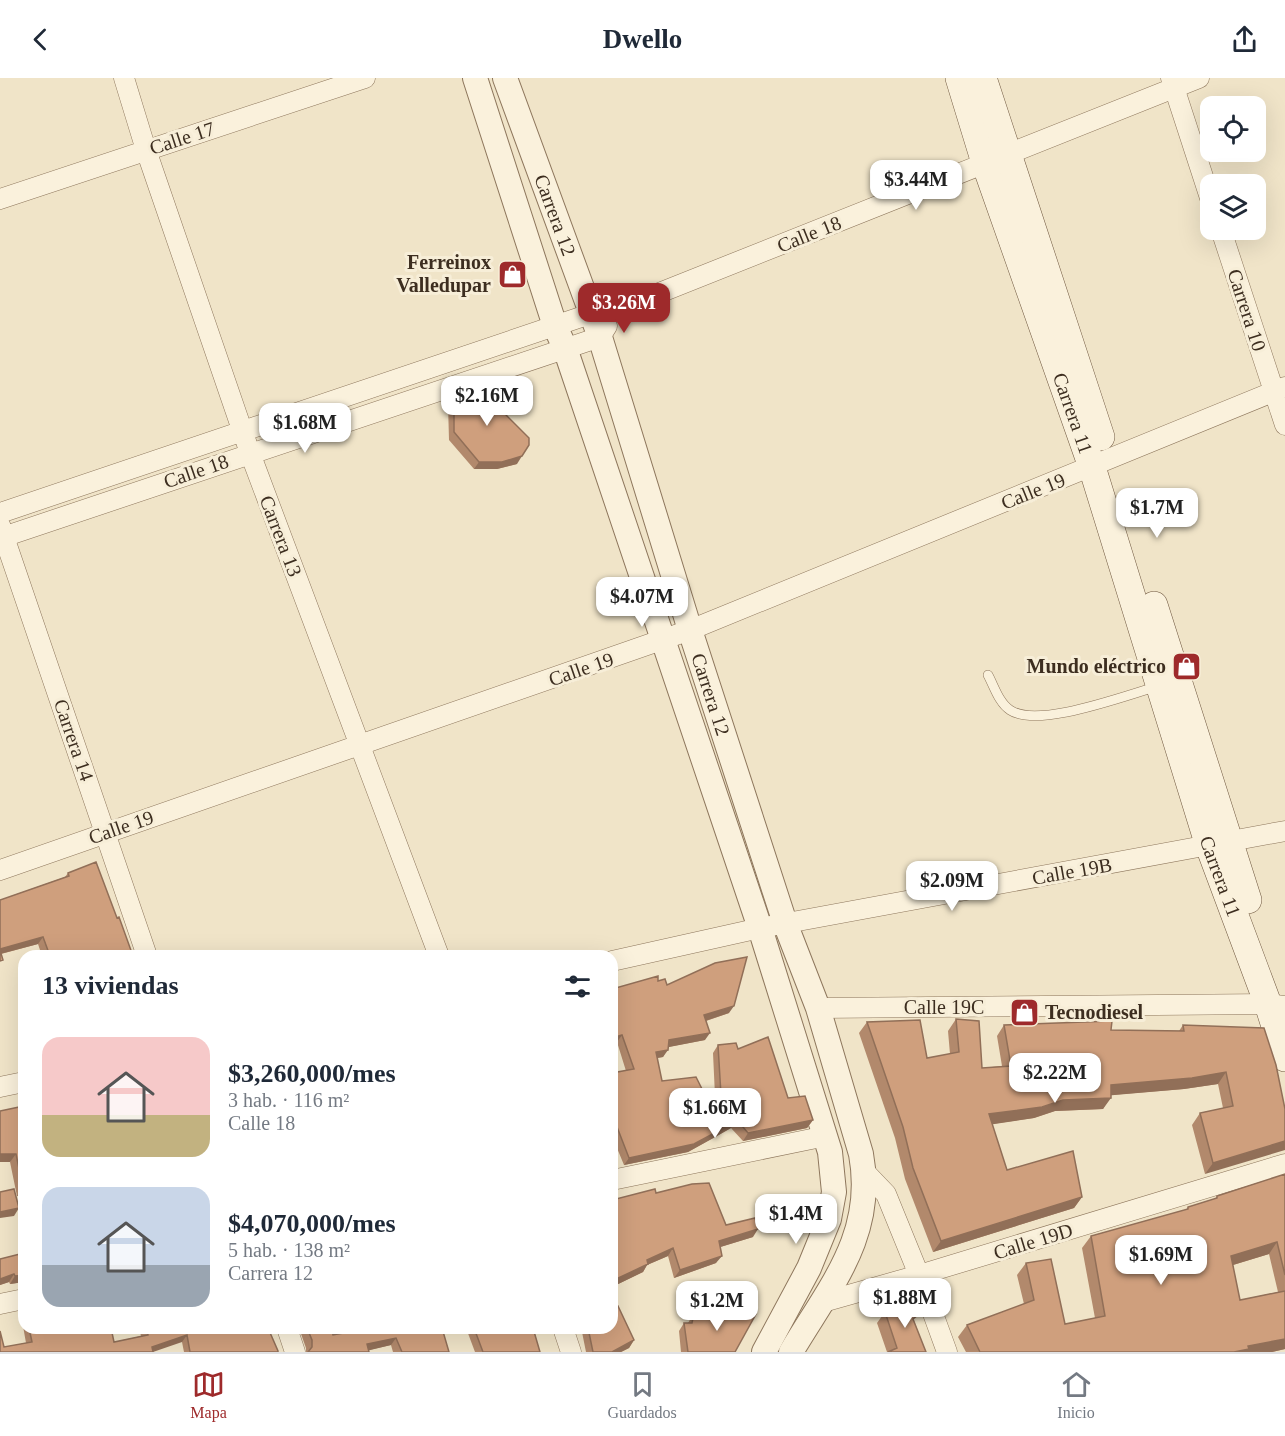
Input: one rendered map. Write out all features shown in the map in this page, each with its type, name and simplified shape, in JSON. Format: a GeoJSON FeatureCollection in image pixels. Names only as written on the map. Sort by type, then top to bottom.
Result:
{"type":"FeatureCollection","features":[{"type":"Feature","properties":{"kind":"main road","name":"Carrera 11"},"geometry":{"type":"LineString","coordinates":[[959,78],[996,159],[1101,464],[1219,843],[1280,1008],[1285,1058]]}},
{"type":"Feature","properties":{"kind":"main road","name":"Carrera 11"},"geometry":{"type":"LineString","coordinates":[[983,78],[996,159]]}},
{"type":"Feature","properties":{"kind":"street","name":"Carrera 13"},"geometry":{"type":"LineString","coordinates":[[124,78],[146,150],[250,453],[437,950]]}},
{"type":"Feature","properties":{"kind":"street","name":"Calle 17"},"geometry":{"type":"LineString","coordinates":[[0,199],[364,78]]}},
{"type":"Feature","properties":{"kind":"street","name":"Carrera 12"},"geometry":{"type":"LineString","coordinates":[[475,78],[555,326],[565,348],[760,928],[826,1136],[834,1192],[830,1220],[809,1268],[764,1352]]}},
{"type":"Feature","properties":{"kind":"street","name":"Carrera 12"},"geometry":{"type":"LineString","coordinates":[[505,78],[600,337],[690,630],[785,923],[818,1008],[857,1138],[864,1170],[864,1203],[857,1235],[844,1265],[791,1352]]}},
{"type":"Feature","properties":{"kind":"street","name":"Calle 18"},"geometry":{"type":"LineString","coordinates":[[0,513],[590,314],[619,309],[996,159],[1172,82],[1199,78]]}},
{"type":"Feature","properties":{"kind":"street"},"geometry":{"type":"LineString","coordinates":[[1172,82],[1202,174]]}},
{"type":"Feature","properties":{"kind":"street","name":"Carrera 10"},"geometry":{"type":"LineString","coordinates":[[1225,240],[1280,390],[1285,425]]}},
{"type":"Feature","properties":{"kind":"street"},"geometry":{"type":"LineString","coordinates":[[600,337],[619,309]]}},
{"type":"Feature","properties":{"kind":"street","name":"Calle 18"},"geometry":{"type":"LineString","coordinates":[[2,533],[600,337]]}},
{"type":"Feature","properties":{"kind":"street","name":"Calle 19"},"geometry":{"type":"LineString","coordinates":[[0,870],[664,640],[1280,390]]}},
{"type":"Feature","properties":{"kind":"street","name":"Carrera 14"},"geometry":{"type":"LineString","coordinates":[[2,533],[145,950]]}},
{"type":"Feature","properties":{"kind":"street","name":"Calle 19B"},"geometry":{"type":"LineString","coordinates":[[618,960],[785,923],[1285,831]]}},
{"type":"Feature","properties":{"kind":"street","name":"Calle 19C"},"geometry":{"type":"LineString","coordinates":[[818,1008],[1280,1008]]}},
{"type":"Feature","properties":{"kind":"street"},"geometry":{"type":"LineString","coordinates":[[0,1087],[18,1083]]}},
{"type":"Feature","properties":{"kind":"street"},"geometry":{"type":"LineString","coordinates":[[618,1179],[826,1136]]}},
{"type":"Feature","properties":{"kind":"street","name":"Calle 19D"},"geometry":{"type":"LineString","coordinates":[[820,1303],[1285,1164]]}},
{"type":"Feature","properties":{"kind":"street"},"geometry":{"type":"LineString","coordinates":[[864,1170],[886,1194],[947,1352]]}},
{"type":"Feature","properties":{"kind":"street"},"geometry":{"type":"LineString","coordinates":[[0,1304],[18,1300]]}},
{"type":"Feature","properties":{"kind":"street"},"geometry":{"type":"LineString","coordinates":[[289,1334],[295,1352]]}},
{"type":"Feature","properties":{"kind":"street"},"geometry":{"type":"LineString","coordinates":[[565,1334],[571,1352]]}},
{"type":"Feature","properties":{"kind":"lane"},"geometry":{"type":"LineString","coordinates":[[988,675],[1003,705],[1010,711],[1027,716],[1067,712],[1169,682]]}},
{"type":"Feature","properties":{"kind":"building"},"geometry":{"type":"Polygon","coordinates":[[[489,386],[496,392],[499,408],[529,438],[529,445],[522,456],[502,462],[479,462],[454,432],[454,396],[489,386]]]}},
{"type":"Feature","properties":{"kind":"building"},"geometry":{"type":"Polygon","coordinates":[[[96,862],[131,950],[48,950],[43,937],[0,949],[0,900],[69,876],[68,873],[96,862]]]}},
{"type":"Feature","properties":{"kind":"building"},"geometry":{"type":"Polygon","coordinates":[[[747,957],[734,1006],[704,1015],[710,1033],[669,1040],[668,1050],[656,1052],[662,1081],[696,1077],[722,1129],[694,1144],[629,1158],[618,1130],[618,1072],[634,1069],[622,1035],[618,1036],[618,987],[658,976],[658,981],[665,979],[667,985],[715,963],[747,957]]]}},
{"type":"Feature","properties":{"kind":"building"},"geometry":{"type":"Polygon","coordinates":[[[956,1019],[979,1021],[982,1068],[1011,1066],[1004,1025],[1112,1021],[1111,1030],[1184,1031],[1183,1025],[1264,1028],[1276,1065],[1285,1109],[1285,1141],[1213,1163],[1200,1113],[1233,1106],[1226,1072],[1192,1078],[1111,1085],[1111,1098],[1063,1100],[1042,1107],[989,1114],[1007,1170],[1073,1151],[1082,1197],[941,1241],[913,1168],[903,1127],[867,1022],[920,1020],[927,1058],[959,1052],[956,1019]]]}},
{"type":"Feature","properties":{"kind":"building"},"geometry":{"type":"Polygon","coordinates":[[[768,1037],[788,1098],[805,1096],[813,1120],[748,1133],[737,1120],[723,1128],[718,1045],[736,1043],[738,1049],[768,1037]]]}},
{"type":"Feature","properties":{"kind":"building"},"geometry":{"type":"Polygon","coordinates":[[[18,1107],[18,1164],[16,1154],[0,1154],[0,1111],[18,1107]]]}},
{"type":"Feature","properties":{"kind":"building"},"geometry":{"type":"Polygon","coordinates":[[[1285,1174],[1285,1275],[1277,1242],[1231,1256],[1240,1300],[1285,1291],[1285,1339],[1248,1346],[1249,1349],[1234,1352],[980,1352],[967,1325],[1034,1300],[1026,1263],[1051,1259],[1065,1324],[1105,1316],[1091,1236],[1188,1209],[1188,1207],[1217,1198],[1217,1196],[1285,1174]]]}},
{"type":"Feature","properties":{"kind":"building"},"geometry":{"type":"Polygon","coordinates":[[[709,1183],[726,1225],[755,1218],[758,1229],[719,1241],[722,1256],[680,1270],[673,1248],[647,1260],[648,1264],[618,1278],[618,1198],[655,1189],[656,1193],[692,1184],[709,1183]]]}},
{"type":"Feature","properties":{"kind":"building"},"geometry":{"type":"Polygon","coordinates":[[[14,1189],[18,1208],[0,1212],[0,1192],[14,1189]]]}},
{"type":"Feature","properties":{"kind":"building"},"geometry":{"type":"Polygon","coordinates":[[[18,1254],[18,1276],[14,1274],[0,1279],[0,1259],[18,1254]]]}},
{"type":"Feature","properties":{"kind":"building"},"geometry":{"type":"Polygon","coordinates":[[[912,1302],[918,1315],[913,1319],[926,1352],[888,1352],[897,1348],[885,1312],[912,1302]]]}},
{"type":"Feature","properties":{"kind":"building"},"geometry":{"type":"Polygon","coordinates":[[[618,1306],[634,1340],[612,1352],[593,1352],[589,1334],[618,1334],[618,1306]]]}},
{"type":"Feature","properties":{"kind":"building"},"geometry":{"type":"Polygon","coordinates":[[[694,1313],[756,1314],[735,1352],[688,1352],[684,1323],[692,1323],[694,1313]]]}},
{"type":"Feature","properties":{"kind":"building"},"geometry":{"type":"Polygon","coordinates":[[[0,1331],[4,1347],[32,1342],[30,1334],[112,1334],[114,1342],[148,1334],[270,1334],[278,1352],[190,1352],[187,1335],[152,1347],[153,1352],[0,1352],[0,1331]]]}},
{"type":"Feature","properties":{"kind":"building"},"geometry":{"type":"Polygon","coordinates":[[[310,1334],[444,1334],[449,1352],[402,1352],[396,1338],[367,1344],[369,1352],[308,1352],[312,1347],[310,1334]]]}},
{"type":"Feature","properties":{"kind":"building"},"geometry":{"type":"Polygon","coordinates":[[[476,1334],[535,1334],[540,1352],[483,1352],[476,1334]]]}},
{"type":"Feature","properties":{"kind":"place","name":"Ferreinox Valledupar"},"geometry":{"type":"Point","coordinates":[512,274]}},
{"type":"Feature","properties":{"kind":"place","name":"Mundo eléctrico"},"geometry":{"type":"Point","coordinates":[1187,666]}},
{"type":"Feature","properties":{"kind":"place","name":"Tecnodiesel"},"geometry":{"type":"Point","coordinates":[1024,1012]}}]}
